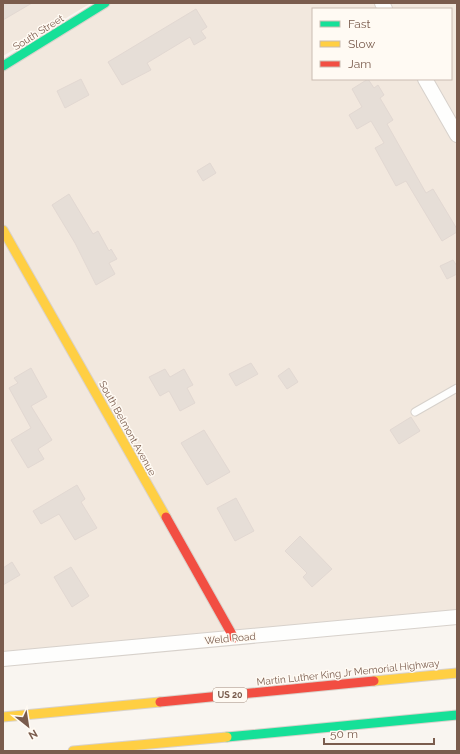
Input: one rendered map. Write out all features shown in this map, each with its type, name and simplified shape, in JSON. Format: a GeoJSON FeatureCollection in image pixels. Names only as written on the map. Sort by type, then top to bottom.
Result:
{"type":"FeatureCollection","features":[{"type":"Feature","properties":{"kind":"main road","name":"South Street"},"geometry":{"type":"LineString","coordinates":[[3,66],[106,3]]}},
{"type":"Feature","properties":{"kind":"main road","name":"South Belmont Avenue"},"geometry":{"type":"LineString","coordinates":[[3,230],[234,638]]}},
{"type":"Feature","properties":{"kind":"main road","name":"Martin Luther King Jr Memorial Highway"},"geometry":{"type":"LineString","coordinates":[[3,717],[457,673]]}},
{"type":"Feature","properties":{"kind":"main road"},"geometry":{"type":"LineString","coordinates":[[73,751],[457,715]]}},
{"type":"Feature","properties":{"kind":"street"},"geometry":{"type":"LineString","coordinates":[[426,80],[457,135]]}},
{"type":"Feature","properties":{"kind":"street","name":"Weld Road"},"geometry":{"type":"LineString","coordinates":[[3,659],[457,617]]}},
{"type":"Feature","properties":{"kind":"lane"},"geometry":{"type":"LineString","coordinates":[[415,412],[457,388]]}},
{"type":"Feature","properties":{"kind":"shaded area"},"geometry":{"type":"Polygon","coordinates":[[[3,3],[91,3],[3,56],[3,3]]]}},
{"type":"Feature","properties":{"kind":"shaded area"},"geometry":{"type":"Polygon","coordinates":[[[107,3],[457,3],[457,612],[3,653],[3,66],[107,3]]]}},
{"type":"Feature","properties":{"kind":"building"},"geometry":{"type":"Polygon","coordinates":[[[3,3],[32,3],[3,20],[3,3]]]}},
{"type":"Feature","properties":{"kind":"building"},"geometry":{"type":"Polygon","coordinates":[[[196,9],[207,27],[201,31],[206,38],[194,45],[190,37],[147,63],[151,70],[122,85],[108,62],[196,9]]]}},
{"type":"Feature","properties":{"kind":"building"},"geometry":{"type":"Polygon","coordinates":[[[81,79],[89,95],[65,108],[57,91],[81,79]]]}},
{"type":"Feature","properties":{"kind":"building"},"geometry":{"type":"Polygon","coordinates":[[[366,80],[369,80],[374,88],[378,85],[384,95],[380,98],[393,120],[387,124],[426,193],[433,189],[457,229],[457,232],[442,241],[406,181],[396,186],[375,148],[384,143],[371,121],[357,129],[349,115],[362,107],[352,89],[366,80]]]}},
{"type":"Feature","properties":{"kind":"building"},"geometry":{"type":"Polygon","coordinates":[[[210,163],[216,173],[203,181],[197,171],[210,163]]]}},
{"type":"Feature","properties":{"kind":"building"},"geometry":{"type":"Polygon","coordinates":[[[69,194],[93,234],[98,231],[109,251],[111,249],[117,259],[109,263],[115,274],[96,285],[75,243],[52,205],[69,194]]]}},
{"type":"Feature","properties":{"kind":"building"},"geometry":{"type":"Polygon","coordinates":[[[453,260],[457,266],[457,274],[447,279],[440,266],[453,260]]]}},
{"type":"Feature","properties":{"kind":"building"},"geometry":{"type":"Polygon","coordinates":[[[251,363],[258,374],[236,386],[229,374],[251,363]]]}},
{"type":"Feature","properties":{"kind":"building"},"geometry":{"type":"Polygon","coordinates":[[[31,368],[47,397],[31,406],[52,440],[38,449],[44,459],[28,468],[11,440],[31,428],[9,388],[18,383],[14,378],[31,368]]]}},
{"type":"Feature","properties":{"kind":"building"},"geometry":{"type":"Polygon","coordinates":[[[289,368],[298,382],[287,389],[278,376],[289,368]]]}},
{"type":"Feature","properties":{"kind":"building"},"geometry":{"type":"Polygon","coordinates":[[[165,369],[170,377],[184,369],[193,385],[187,388],[195,403],[180,411],[169,391],[160,396],[149,377],[165,369]]]}},
{"type":"Feature","properties":{"kind":"building"},"geometry":{"type":"Polygon","coordinates":[[[411,417],[420,431],[399,444],[390,430],[411,417]]]}},
{"type":"Feature","properties":{"kind":"building"},"geometry":{"type":"Polygon","coordinates":[[[204,430],[230,472],[207,485],[181,443],[204,430]]]}},
{"type":"Feature","properties":{"kind":"building"},"geometry":{"type":"Polygon","coordinates":[[[77,485],[85,499],[81,502],[97,528],[75,540],[59,514],[41,524],[33,511],[77,485]]]}},
{"type":"Feature","properties":{"kind":"building"},"geometry":{"type":"Polygon","coordinates":[[[236,498],[254,531],[235,541],[217,508],[236,498]]]}},
{"type":"Feature","properties":{"kind":"building"},"geometry":{"type":"Polygon","coordinates":[[[300,536],[332,569],[312,587],[303,577],[307,573],[285,551],[300,536]]]}},
{"type":"Feature","properties":{"kind":"building"},"geometry":{"type":"Polygon","coordinates":[[[12,562],[20,575],[3,585],[3,568],[12,562]]]}},
{"type":"Feature","properties":{"kind":"building"},"geometry":{"type":"Polygon","coordinates":[[[71,567],[89,596],[72,607],[54,577],[71,567]]]}},
{"type":"Feature","properties":{"kind":"traffic: fast"},"geometry":{"type":"LineString","coordinates":[[3,66],[105,3]]}},
{"type":"Feature","properties":{"kind":"traffic: fast"},"geometry":{"type":"LineString","coordinates":[[227,737],[457,715]]}},
{"type":"Feature","properties":{"kind":"traffic: slow"},"geometry":{"type":"LineString","coordinates":[[3,230],[166,517]]}},
{"type":"Feature","properties":{"kind":"traffic: slow"},"geometry":{"type":"LineString","coordinates":[[374,681],[457,673]]}},
{"type":"Feature","properties":{"kind":"traffic: slow"},"geometry":{"type":"LineString","coordinates":[[3,717],[160,702]]}},
{"type":"Feature","properties":{"kind":"traffic: slow"},"geometry":{"type":"LineString","coordinates":[[73,751],[227,737]]}},
{"type":"Feature","properties":{"kind":"traffic: jam"},"geometry":{"type":"LineString","coordinates":[[166,517],[234,638]]}},
{"type":"Feature","properties":{"kind":"traffic: jam"},"geometry":{"type":"LineString","coordinates":[[160,702],[374,681]]}}]}
